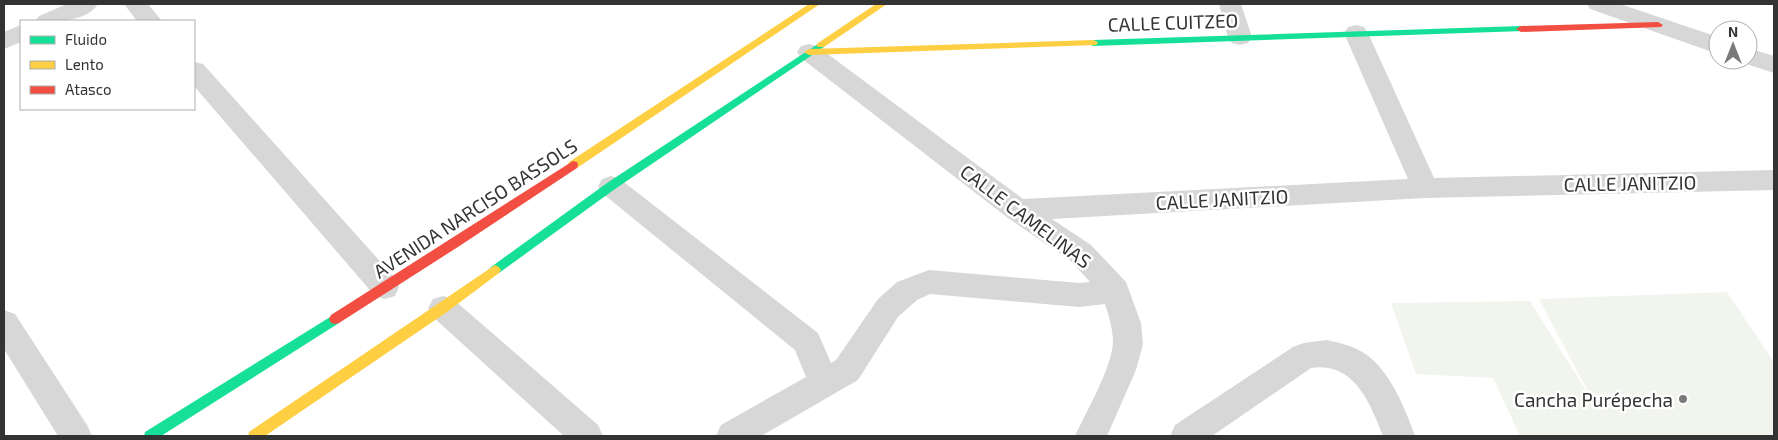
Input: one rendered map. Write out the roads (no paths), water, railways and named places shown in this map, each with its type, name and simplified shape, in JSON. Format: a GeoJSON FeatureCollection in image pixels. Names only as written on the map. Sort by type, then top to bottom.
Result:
{"type":"FeatureCollection","features":[{"type":"Feature","properties":{"kind":"street"},"geometry":{"type":"LineString","coordinates":[[49,20],[87,4]]}},
{"type":"Feature","properties":{"kind":"street"},"geometry":{"type":"LineString","coordinates":[[135,4],[149,20]]}},
{"type":"Feature","properties":{"kind":"street","name":"AVENIDA NARCISO BASSOLS"},"geometry":{"type":"LineString","coordinates":[[150,436],[465,236],[816,4]]}},
{"type":"Feature","properties":{"kind":"street"},"geometry":{"type":"LineString","coordinates":[[254,436],[443,308],[611,186],[882,4]]}},
{"type":"Feature","properties":{"kind":"street"},"geometry":{"type":"LineString","coordinates":[[1230,4],[1240,37]]}},
{"type":"Feature","properties":{"kind":"street"},"geometry":{"type":"LineString","coordinates":[[1598,4],[1708,42]]}},
{"type":"Feature","properties":{"kind":"street","name":"CALLE CUITZEO"},"geometry":{"type":"LineString","coordinates":[[808,52],[1356,33],[1658,25]]}},
{"type":"Feature","properties":{"kind":"street"},"geometry":{"type":"LineString","coordinates":[[4,40],[20,33]]}},
{"type":"Feature","properties":{"kind":"street"},"geometry":{"type":"LineString","coordinates":[[1356,33],[1425,188]]}},
{"type":"Feature","properties":{"kind":"street","name":"CALLE CAMELINAS"},"geometry":{"type":"LineString","coordinates":[[808,52],[1018,210],[1081,253],[1116,291],[1126,323],[1128,344],[1122,370],[1091,436]]}},
{"type":"Feature","properties":{"kind":"street"},"geometry":{"type":"LineString","coordinates":[[1758,59],[1774,65]]}},
{"type":"Feature","properties":{"kind":"street"},"geometry":{"type":"LineString","coordinates":[[195,71],[385,287]]}},
{"type":"Feature","properties":{"kind":"street","name":"CALLE JANITZIO"},"geometry":{"type":"LineString","coordinates":[[1018,210],[1425,188],[1774,180]]}},
{"type":"Feature","properties":{"kind":"street"},"geometry":{"type":"LineString","coordinates":[[611,186],[800,335],[807,342],[824,384]]}},
{"type":"Feature","properties":{"kind":"street"},"geometry":{"type":"LineString","coordinates":[[732,436],[848,370],[888,308],[907,291],[930,282],[1079,295],[1116,291]]}},
{"type":"Feature","properties":{"kind":"street"},"geometry":{"type":"LineString","coordinates":[[443,308],[588,436]]}},
{"type":"Feature","properties":{"kind":"street"},"geometry":{"type":"LineString","coordinates":[[4,323],[76,436]]}},
{"type":"Feature","properties":{"kind":"street"},"geometry":{"type":"LineString","coordinates":[[1186,436],[1304,356],[1327,353],[1354,362],[1369,376],[1387,407],[1399,436]]}},
{"type":"Feature","properties":{"kind":"place","name":"Cancha Purépecha"},"geometry":{"type":"Point","coordinates":[1683,399]}}]}
